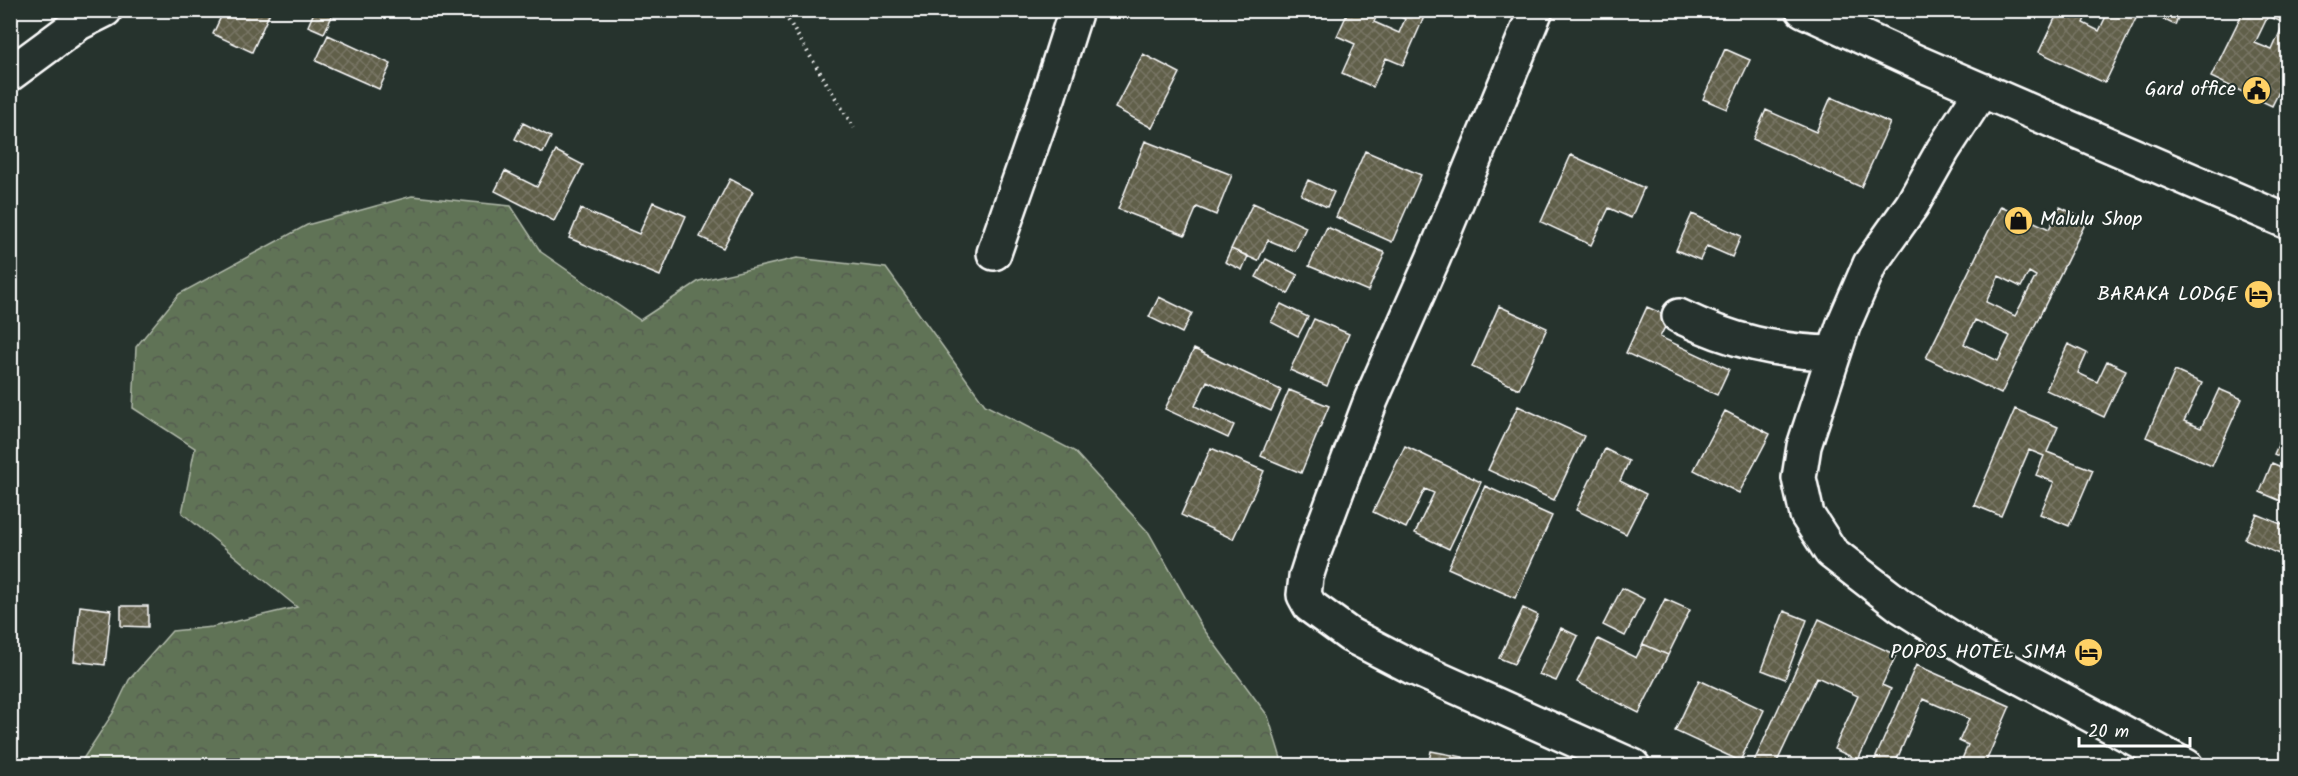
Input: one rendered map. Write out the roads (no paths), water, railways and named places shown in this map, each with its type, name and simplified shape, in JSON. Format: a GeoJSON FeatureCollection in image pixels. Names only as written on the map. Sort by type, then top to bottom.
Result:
{"type":"FeatureCollection","features":[{"type":"Feature","properties":{"kind":"street"},"geometry":{"type":"LineString","coordinates":[[10,74],[79,23],[105,10]]}},
{"type":"Feature","properties":{"kind":"street"},"geometry":{"type":"LineString","coordinates":[[994,253],[1076,10]]}},
{"type":"Feature","properties":{"kind":"street"},"geometry":{"type":"LineString","coordinates":[[1536,10],[1433,259],[1371,400],[1314,552],[1306,577],[1304,595],[1310,606],[1350,634],[1572,751],[1633,765]]}},
{"type":"Feature","properties":{"kind":"street"},"geometry":{"type":"LineString","coordinates":[[1803,10],[2288,222]]}},
{"type":"Feature","properties":{"kind":"street"},"geometry":{"type":"LineString","coordinates":[[1982,90],[1943,150],[1912,205],[1870,264],[1843,326],[1804,446],[1799,478],[1807,515],[1831,552],[1901,606],[1977,654],[2186,765]]}},
{"type":"Feature","properties":{"kind":"street"},"geometry":{"type":"LineString","coordinates":[[1679,316],[1710,331],[1744,342],[1799,352],[1834,353]]}},
{"type":"Feature","properties":{"kind":"place","name":"Gard office"},"geometry":{"type":"Point","coordinates":[2257,90]}},
{"type":"Feature","properties":{"kind":"place","name":"Malulu Shop"},"geometry":{"type":"Point","coordinates":[2019,220]}},
{"type":"Feature","properties":{"kind":"place","name":"BARAKA LODGE"},"geometry":{"type":"Point","coordinates":[2259,295]}},
{"type":"Feature","properties":{"kind":"place","name":"POPOS HOTEL SIMA"},"geometry":{"type":"Point","coordinates":[2088,653]}}]}
